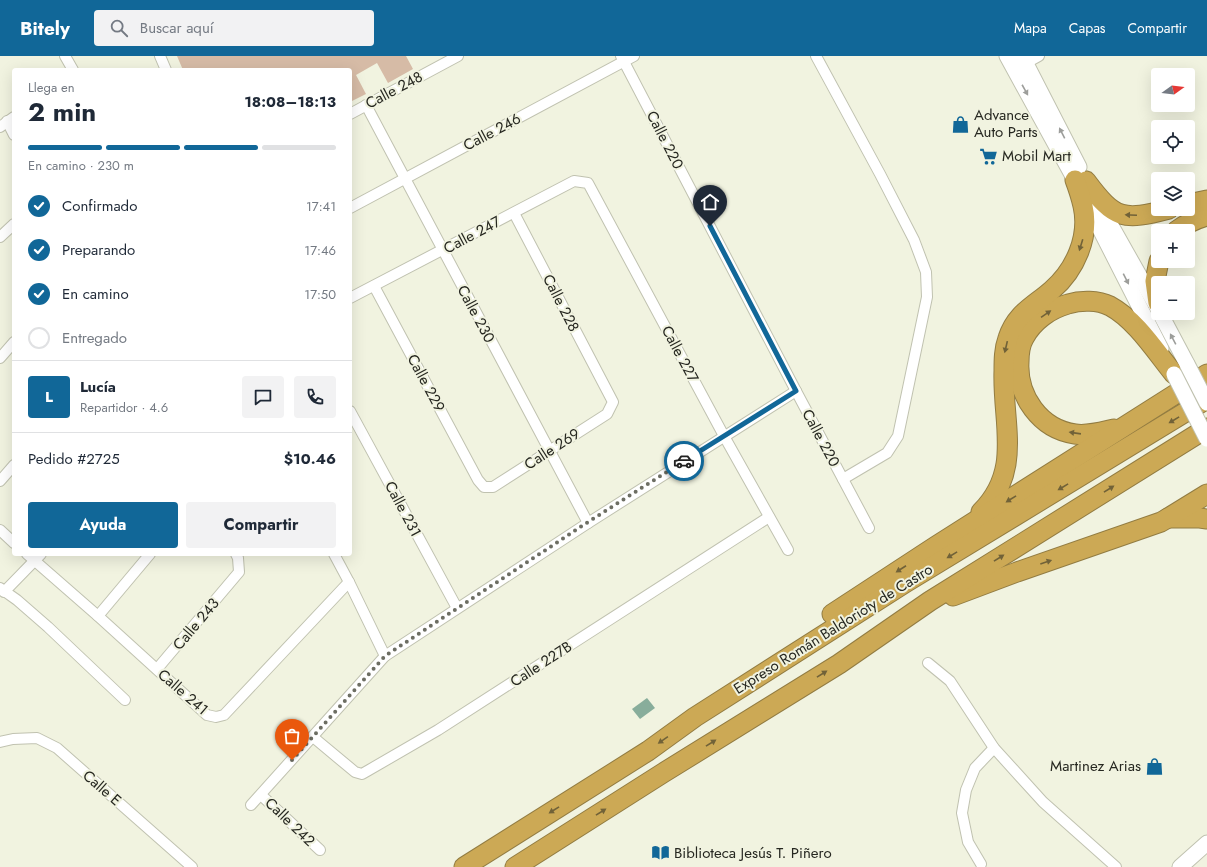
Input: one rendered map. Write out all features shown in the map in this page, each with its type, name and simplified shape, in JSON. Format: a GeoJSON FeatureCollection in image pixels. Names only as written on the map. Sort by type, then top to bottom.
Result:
{"type":"FeatureCollection","features":[{"type":"Feature","properties":{"kind":"highway"},"geometry":{"type":"LineString","coordinates":[[1080,180],[1100,200],[1116,213],[1133,216],[1151,214]]}},
{"type":"Feature","properties":{"kind":"highway"},"geometry":{"type":"LineString","coordinates":[[961,530],[985,508],[1001,484],[1005,474],[1008,448],[1004,352],[1014,324],[1025,311],[1052,291],[1064,278],[1079,254],[1084,238],[1085,224],[1080,180]]}},
{"type":"Feature","properties":{"kind":"highway"},"geometry":{"type":"LineString","coordinates":[[1195,203],[1207,200]]}},
{"type":"Feature","properties":{"kind":"highway"},"geometry":{"type":"LineString","coordinates":[[1185,224],[1207,216]]}},
{"type":"Feature","properties":{"kind":"highway"},"geometry":{"type":"LineString","coordinates":[[1127,425],[1090,434],[1075,434],[1060,430],[1046,422],[1034,412],[1026,397],[1018,372],[1019,354],[1024,339],[1034,325],[1044,315],[1057,307],[1071,303],[1097,302],[1109,306],[1131,321],[1181,369]]}},
{"type":"Feature","properties":{"kind":"highway"},"geometry":{"type":"LineString","coordinates":[[695,717],[712,700],[791,641],[961,530],[1207,374]]}},
{"type":"Feature","properties":{"kind":"highway","name":"Expreso Román Baldorioty de Castro"},"geometry":{"type":"LineString","coordinates":[[464,867],[648,751],[695,717],[905,583],[1207,399]]}},
{"type":"Feature","properties":{"kind":"highway","name":"Expreso Román Baldorioty de Castro"},"geometry":{"type":"LineString","coordinates":[[514,867],[839,664],[930,601],[1207,428]]}},
{"type":"Feature","properties":{"kind":"highway"},"geometry":{"type":"LineString","coordinates":[[930,601],[958,595],[1017,572],[1168,518],[1207,494]]}},
{"type":"Feature","properties":{"kind":"highway"},"geometry":{"type":"LineString","coordinates":[[1168,518],[1207,519]]}},
{"type":"Feature","properties":{"kind":"street"},"geometry":{"type":"LineString","coordinates":[[65,56],[71,68]]}},
{"type":"Feature","properties":{"kind":"street"},"geometry":{"type":"LineString","coordinates":[[160,56],[165,68]]}},
{"type":"Feature","properties":{"kind":"street","name":"Calle 248"},"geometry":{"type":"LineString","coordinates":[[352,113],[458,56]]}},
{"type":"Feature","properties":{"kind":"street","name":"Calle 246"},"geometry":{"type":"LineString","coordinates":[[352,207],[623,59],[634,56]]}},
{"type":"Feature","properties":{"kind":"street"},"geometry":{"type":"LineString","coordinates":[[816,56],[914,240],[926,272],[927,297],[898,436],[887,453],[843,479]]}},
{"type":"Feature","properties":{"kind":"street"},"geometry":{"type":"LineString","coordinates":[[1007,56],[1026,61],[1080,180],[1181,369],[1207,403]]}},
{"type":"Feature","properties":{"kind":"street","name":"Calle 220"},"geometry":{"type":"LineString","coordinates":[[623,59],[869,528]]}},
{"type":"Feature","properties":{"kind":"street","name":"Calle 230"},"geometry":{"type":"LineString","coordinates":[[366,106],[588,522]]}},
{"type":"Feature","properties":{"kind":"street"},"geometry":{"type":"LineString","coordinates":[[7,122],[12,131]]}},
{"type":"Feature","properties":{"kind":"street"},"geometry":{"type":"LineString","coordinates":[[1080,180],[1151,298]]}},
{"type":"Feature","properties":{"kind":"street","name":"Calle 247"},"geometry":{"type":"LineString","coordinates":[[352,297],[574,181],[588,182],[592,190]]}},
{"type":"Feature","properties":{"kind":"street","name":"Calle 227"},"geometry":{"type":"LineString","coordinates":[[592,190],[724,436],[788,550]]}},
{"type":"Feature","properties":{"kind":"street","name":"Calle 228"},"geometry":{"type":"LineString","coordinates":[[514,213],[608,394]]}},
{"type":"Feature","properties":{"kind":"street"},"geometry":{"type":"LineString","coordinates":[[0,237],[12,226]]}},
{"type":"Feature","properties":{"kind":"street","name":"Calle 229"},"geometry":{"type":"LineString","coordinates":[[374,286],[478,480]]}},
{"type":"Feature","properties":{"kind":"street"},"geometry":{"type":"LineString","coordinates":[[1163,320],[1207,439]]}},
{"type":"Feature","properties":{"kind":"street"},"geometry":{"type":"LineString","coordinates":[[0,358],[12,344]]}},
{"type":"Feature","properties":{"kind":"street","name":"Calle 242"},"geometry":{"type":"LineString","coordinates":[[320,850],[261,795],[385,656],[588,522],[796,391]]}},
{"type":"Feature","properties":{"kind":"street","name":"Calle 269"},"geometry":{"type":"LineString","coordinates":[[478,480],[484,487],[493,487],[607,414],[613,402],[608,394]]}},
{"type":"Feature","properties":{"kind":"street","name":"Calle 231"},"geometry":{"type":"LineString","coordinates":[[352,415],[457,608]]}},
{"type":"Feature","properties":{"kind":"street"},"geometry":{"type":"LineString","coordinates":[[0,481],[12,467]]}},
{"type":"Feature","properties":{"kind":"street","name":"Calle 227B"},"geometry":{"type":"LineString","coordinates":[[313,737],[355,772],[362,774],[438,730],[769,517]]}},
{"type":"Feature","properties":{"kind":"street"},"geometry":{"type":"LineString","coordinates":[[0,530],[12,541]]}},
{"type":"Feature","properties":{"kind":"street"},"geometry":{"type":"LineString","coordinates":[[98,616],[148,556]]}},
{"type":"Feature","properties":{"kind":"street","name":"Calle 243"},"geometry":{"type":"LineString","coordinates":[[157,669],[239,572],[237,556]]}},
{"type":"Feature","properties":{"kind":"street"},"geometry":{"type":"LineString","coordinates":[[335,556],[385,656]]}},
{"type":"Feature","properties":{"kind":"street"},"geometry":{"type":"LineString","coordinates":[[38,558],[2,590],[17,600],[48,627],[125,700]]}},
{"type":"Feature","properties":{"kind":"street","name":"Calle 241"},"geometry":{"type":"LineString","coordinates":[[38,558],[98,616],[207,715],[216,717],[224,715],[349,582]]}},
{"type":"Feature","properties":{"kind":"street"},"geometry":{"type":"LineString","coordinates":[[928,663],[950,681],[994,748],[1043,802],[1116,867]]}},
{"type":"Feature","properties":{"kind":"street","name":"Calle E"},"geometry":{"type":"LineString","coordinates":[[0,742],[13,739],[37,738],[57,748],[192,867]]}},
{"type":"Feature","properties":{"kind":"street"},"geometry":{"type":"LineString","coordinates":[[981,864],[968,842],[962,812],[966,790],[975,768],[994,748]]}},
{"type":"Feature","properties":{"kind":"street"},"geometry":{"type":"LineString","coordinates":[[251,805],[261,795]]}},
{"type":"Feature","properties":{"kind":"street"},"geometry":{"type":"LineString","coordinates":[[1180,867],[1205,848]]}},
{"type":"Feature","properties":{"kind":"shaded area"},"geometry":{"type":"Polygon","coordinates":[[[177,56],[406,56],[413,69],[388,83],[377,63],[356,75],[366,94],[352,101],[352,68],[182,68],[177,56]]]}},
{"type":"Feature","properties":{"kind":"shaded area"},"geometry":{"type":"Polygon","coordinates":[[[647,698],[655,708],[640,719],[632,709],[647,698]]]}},
{"type":"Feature","properties":{"kind":"way so far"},"geometry":{"type":"LineString","coordinates":[[292,760],[385,656],[588,522],[684,461]]}},
{"type":"Feature","properties":{"kind":"place","name":"Advance Auto Parts"},"geometry":{"type":"Point","coordinates":[961,124]}},
{"type":"Feature","properties":{"kind":"place","name":"Mobil Mart"},"geometry":{"type":"Point","coordinates":[989,156]}},
{"type":"Feature","properties":{"kind":"place","name":"Martinez Arias"},"geometry":{"type":"Point","coordinates":[1154,766]}},
{"type":"Feature","properties":{"kind":"place","name":"Biblioteca Jesús T. Piñero"},"geometry":{"type":"Point","coordinates":[661,853]}},
{"type":"Feature","properties":{"kind":"route"},"geometry":{"type":"LineString","coordinates":[[684,461],[796,391],[710,226]]}}]}
